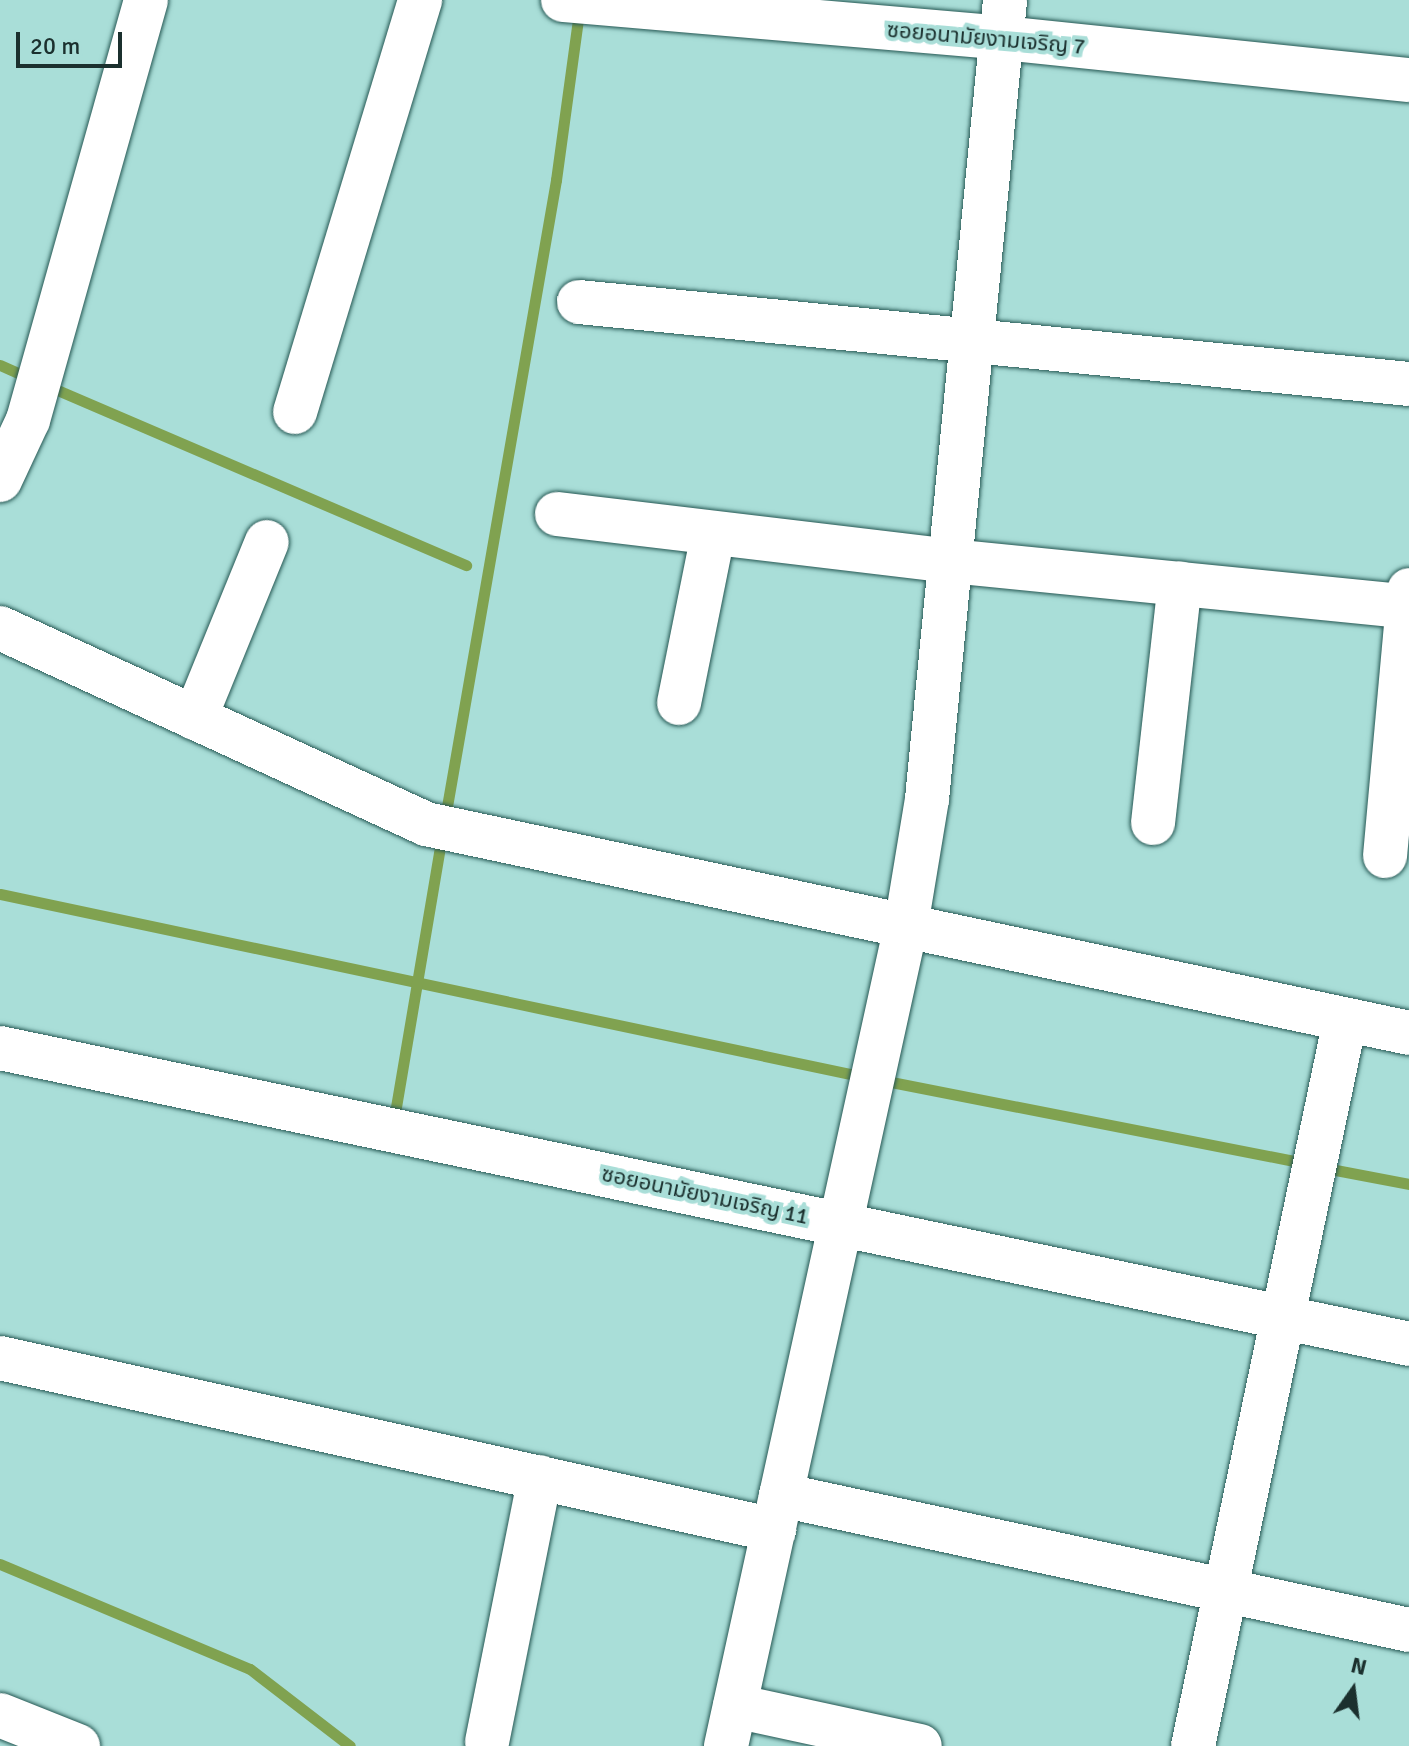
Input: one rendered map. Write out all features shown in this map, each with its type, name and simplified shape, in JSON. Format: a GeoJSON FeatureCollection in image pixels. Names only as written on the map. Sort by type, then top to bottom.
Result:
{"type":"FeatureCollection","features":[{"type":"Feature","properties":{"kind":"street"},"geometry":{"type":"LineString","coordinates":[[0,480],[28,420],[146,0]]}},
{"type":"Feature","properties":{"kind":"street"},"geometry":{"type":"LineString","coordinates":[[295,412],[420,0]]}},
{"type":"Feature","properties":{"kind":"street","name":"ซอยอนามัยงามเจริญ 7"},"geometry":{"type":"LineString","coordinates":[[574,1],[1004,19],[1409,80]]}},
{"type":"Feature","properties":{"kind":"street"},"geometry":{"type":"LineString","coordinates":[[920,1746],[731,1726],[906,926],[927,799],[1004,19]]}},
{"type":"Feature","properties":{"kind":"street"},"geometry":{"type":"LineString","coordinates":[[579,302],[1409,384]]}},
{"type":"Feature","properties":{"kind":"street"},"geometry":{"type":"LineString","coordinates":[[557,514],[951,561],[1180,584],[1408,601],[1385,856]]}},
{"type":"Feature","properties":{"kind":"street"},"geometry":{"type":"LineString","coordinates":[[679,703],[713,534]]}},
{"type":"Feature","properties":{"kind":"street"},"geometry":{"type":"LineString","coordinates":[[195,718],[267,542]]}},
{"type":"Feature","properties":{"kind":"street"},"geometry":{"type":"LineString","coordinates":[[1153,823],[1180,584]]}},
{"type":"Feature","properties":{"kind":"street"},"geometry":{"type":"LineString","coordinates":[[0,628],[426,824],[1409,1033]]}},
{"type":"Feature","properties":{"kind":"street"},"geometry":{"type":"LineString","coordinates":[[1193,1746],[1345,1020]]}},
{"type":"Feature","properties":{"kind":"street","name":"ซอยอนามัยงามเจริญ 11"},"geometry":{"type":"LineString","coordinates":[[0,1048],[1409,1344]]}},
{"type":"Feature","properties":{"kind":"street"},"geometry":{"type":"LineString","coordinates":[[0,1358],[540,1477],[777,1512],[1225,1592],[1409,1630]]}},
{"type":"Feature","properties":{"kind":"street"},"geometry":{"type":"LineString","coordinates":[[487,1742],[540,1477]]}},
{"type":"Feature","properties":{"kind":"street"},"geometry":{"type":"LineString","coordinates":[[0,1715],[78,1746]]}},
{"type":"Feature","properties":{"kind":"waterway"},"geometry":{"type":"LineString","coordinates":[[445,818],[556,180],[579,11]]}},
{"type":"Feature","properties":{"kind":"waterway"},"geometry":{"type":"LineString","coordinates":[[0,365],[32,379]]}},
{"type":"Feature","properties":{"kind":"waterway"},"geometry":{"type":"LineString","coordinates":[[48,386],[466,565]]}},
{"type":"Feature","properties":{"kind":"waterway"},"geometry":{"type":"LineString","coordinates":[[396,1107],[442,835]]}},
{"type":"Feature","properties":{"kind":"waterway"},"geometry":{"type":"LineString","coordinates":[[0,894],[864,1077]]}},
{"type":"Feature","properties":{"kind":"waterway"},"geometry":{"type":"LineString","coordinates":[[881,1080],[1308,1164]]}},
{"type":"Feature","properties":{"kind":"waterway"},"geometry":{"type":"LineString","coordinates":[[1325,1168],[1409,1184]]}},
{"type":"Feature","properties":{"kind":"waterway"},"geometry":{"type":"LineString","coordinates":[[0,1564],[250,1669],[350,1746]]}}]}
